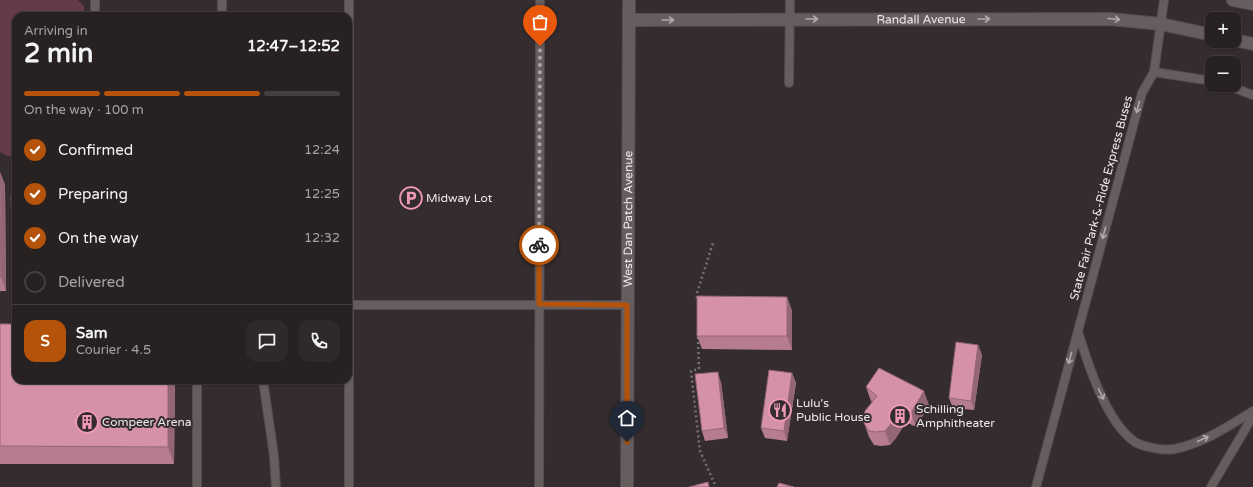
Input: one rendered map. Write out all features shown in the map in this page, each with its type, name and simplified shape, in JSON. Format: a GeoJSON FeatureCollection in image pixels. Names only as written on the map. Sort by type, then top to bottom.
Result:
{"type":"FeatureCollection","features":[{"type":"Feature","properties":{"kind":"street","name":"West Dan Patch Avenue"},"geometry":{"type":"LineString","coordinates":[[627,487],[629,0]]}},
{"type":"Feature","properties":{"kind":"street"},"geometry":{"type":"LineString","coordinates":[[1233,0],[1253,4]]}},
{"type":"Feature","properties":{"kind":"street","name":"Randall Avenue"},"geometry":{"type":"LineString","coordinates":[[629,20],[1110,19],[1161,24],[1205,33]]}},
{"type":"Feature","properties":{"kind":"street"},"geometry":{"type":"LineString","coordinates":[[1241,41],[1253,44]]}},
{"type":"Feature","properties":{"kind":"lane"},"geometry":{"type":"LineString","coordinates":[[95,0],[95,12]]}},
{"type":"Feature","properties":{"kind":"lane"},"geometry":{"type":"LineString","coordinates":[[222,0],[222,12]]}},
{"type":"Feature","properties":{"kind":"lane"},"geometry":{"type":"LineString","coordinates":[[349,0],[349,12]]}},
{"type":"Feature","properties":{"kind":"lane"},"geometry":{"type":"LineString","coordinates":[[539,487],[540,0]]}},
{"type":"Feature","properties":{"kind":"lane"},"geometry":{"type":"LineString","coordinates":[[790,0],[790,83]]}},
{"type":"Feature","properties":{"kind":"lane"},"geometry":{"type":"LineString","coordinates":[[1164,0],[1154,72],[1205,80]]}},
{"type":"Feature","properties":{"kind":"lane","name":"State Fair Park-&-Ride Express Buses"},"geometry":{"type":"LineString","coordinates":[[1036,487],[1142,93],[1154,72]]}},
{"type":"Feature","properties":{"kind":"lane"},"geometry":{"type":"LineString","coordinates":[[1241,90],[1253,95]]}},
{"type":"Feature","properties":{"kind":"lane"},"geometry":{"type":"LineString","coordinates":[[352,305],[627,305]]}},
{"type":"Feature","properties":{"kind":"lane"},"geometry":{"type":"LineString","coordinates":[[1078,332],[1088,364],[1101,394],[1122,430],[1136,442],[1159,449],[1173,449],[1194,443],[1222,430],[1253,411]]}},
{"type":"Feature","properties":{"kind":"lane"},"geometry":{"type":"LineString","coordinates":[[197,384],[197,487]]}},
{"type":"Feature","properties":{"kind":"lane"},"geometry":{"type":"LineString","coordinates":[[264,384],[274,456],[276,487]]}},
{"type":"Feature","properties":{"kind":"lane"},"geometry":{"type":"LineString","coordinates":[[349,487],[350,384]]}},
{"type":"Feature","properties":{"kind":"lane"},"geometry":{"type":"LineString","coordinates":[[1211,487],[1253,416]]}},
{"type":"Feature","properties":{"kind":"path"},"geometry":{"type":"LineString","coordinates":[[697,300],[697,293],[713,243]]}},
{"type":"Feature","properties":{"kind":"path"},"geometry":{"type":"LineString","coordinates":[[698,331],[699,369],[691,371],[700,451],[716,487]]}},
{"type":"Feature","properties":{"kind":"shaded area"},"geometry":{"type":"Polygon","coordinates":[[[0,0],[78,0],[84,6],[84,12],[12,12],[12,157],[7,156],[0,152],[0,0]]]}},
{"type":"Feature","properties":{"kind":"building"},"geometry":{"type":"Polygon","coordinates":[[[11,195],[12,195],[12,223],[11,195]]]}},
{"type":"Feature","properties":{"kind":"building"},"geometry":{"type":"Polygon","coordinates":[[[0,216],[1,277],[0,277],[0,216]]]}},
{"type":"Feature","properties":{"kind":"building"},"geometry":{"type":"Polygon","coordinates":[[[697,296],[787,297],[787,336],[697,336],[697,296]]]}},
{"type":"Feature","properties":{"kind":"building","name":"Compeer Arena"},"geometry":{"type":"Polygon","coordinates":[[[0,324],[12,324],[12,384],[168,384],[168,447],[0,446],[0,324]]]}},
{"type":"Feature","properties":{"kind":"building"},"geometry":{"type":"Polygon","coordinates":[[[956,342],[978,345],[971,401],[949,398],[956,342]]]}},
{"type":"Feature","properties":{"kind":"building"},"geometry":{"type":"Polygon","coordinates":[[[879,368],[924,391],[911,413],[901,408],[885,431],[876,432],[869,431],[864,423],[865,411],[877,396],[866,387],[879,368]]]}},
{"type":"Feature","properties":{"kind":"building","name":"Lulu's Public House"},"geometry":{"type":"Polygon","coordinates":[[[769,370],[792,373],[784,431],[761,428],[769,370]]]}},
{"type":"Feature","properties":{"kind":"building"},"geometry":{"type":"Polygon","coordinates":[[[718,372],[724,428],[702,431],[695,374],[718,372]]]}},
{"type":"Feature","properties":{"kind":"building"},"geometry":{"type":"Polygon","coordinates":[[[708,482],[709,487],[689,487],[708,482]]]}},
{"type":"Feature","properties":{"kind":"building"},"geometry":{"type":"Polygon","coordinates":[[[779,483],[794,487],[777,487],[779,483]]]}},
{"type":"Feature","properties":{"kind":"way so far"},"geometry":{"type":"LineString","coordinates":[[539,245],[540,46]]}},
{"type":"Feature","properties":{"kind":"place","name":"Midway Lot"},"geometry":{"type":"Point","coordinates":[411,198]}},
{"type":"Feature","properties":{"kind":"place","name":"Lulu's Public House"},"geometry":{"type":"Point","coordinates":[780,410]}},
{"type":"Feature","properties":{"kind":"place","name":"Schilling Amphitheater"},"geometry":{"type":"Point","coordinates":[900,416]}},
{"type":"Feature","properties":{"kind":"place","name":"Compeer Arena"},"geometry":{"type":"Point","coordinates":[87,422]}},
{"type":"Feature","properties":{"kind":"route"},"geometry":{"type":"LineString","coordinates":[[539,245],[539,304],[627,305],[627,442]]}}]}
